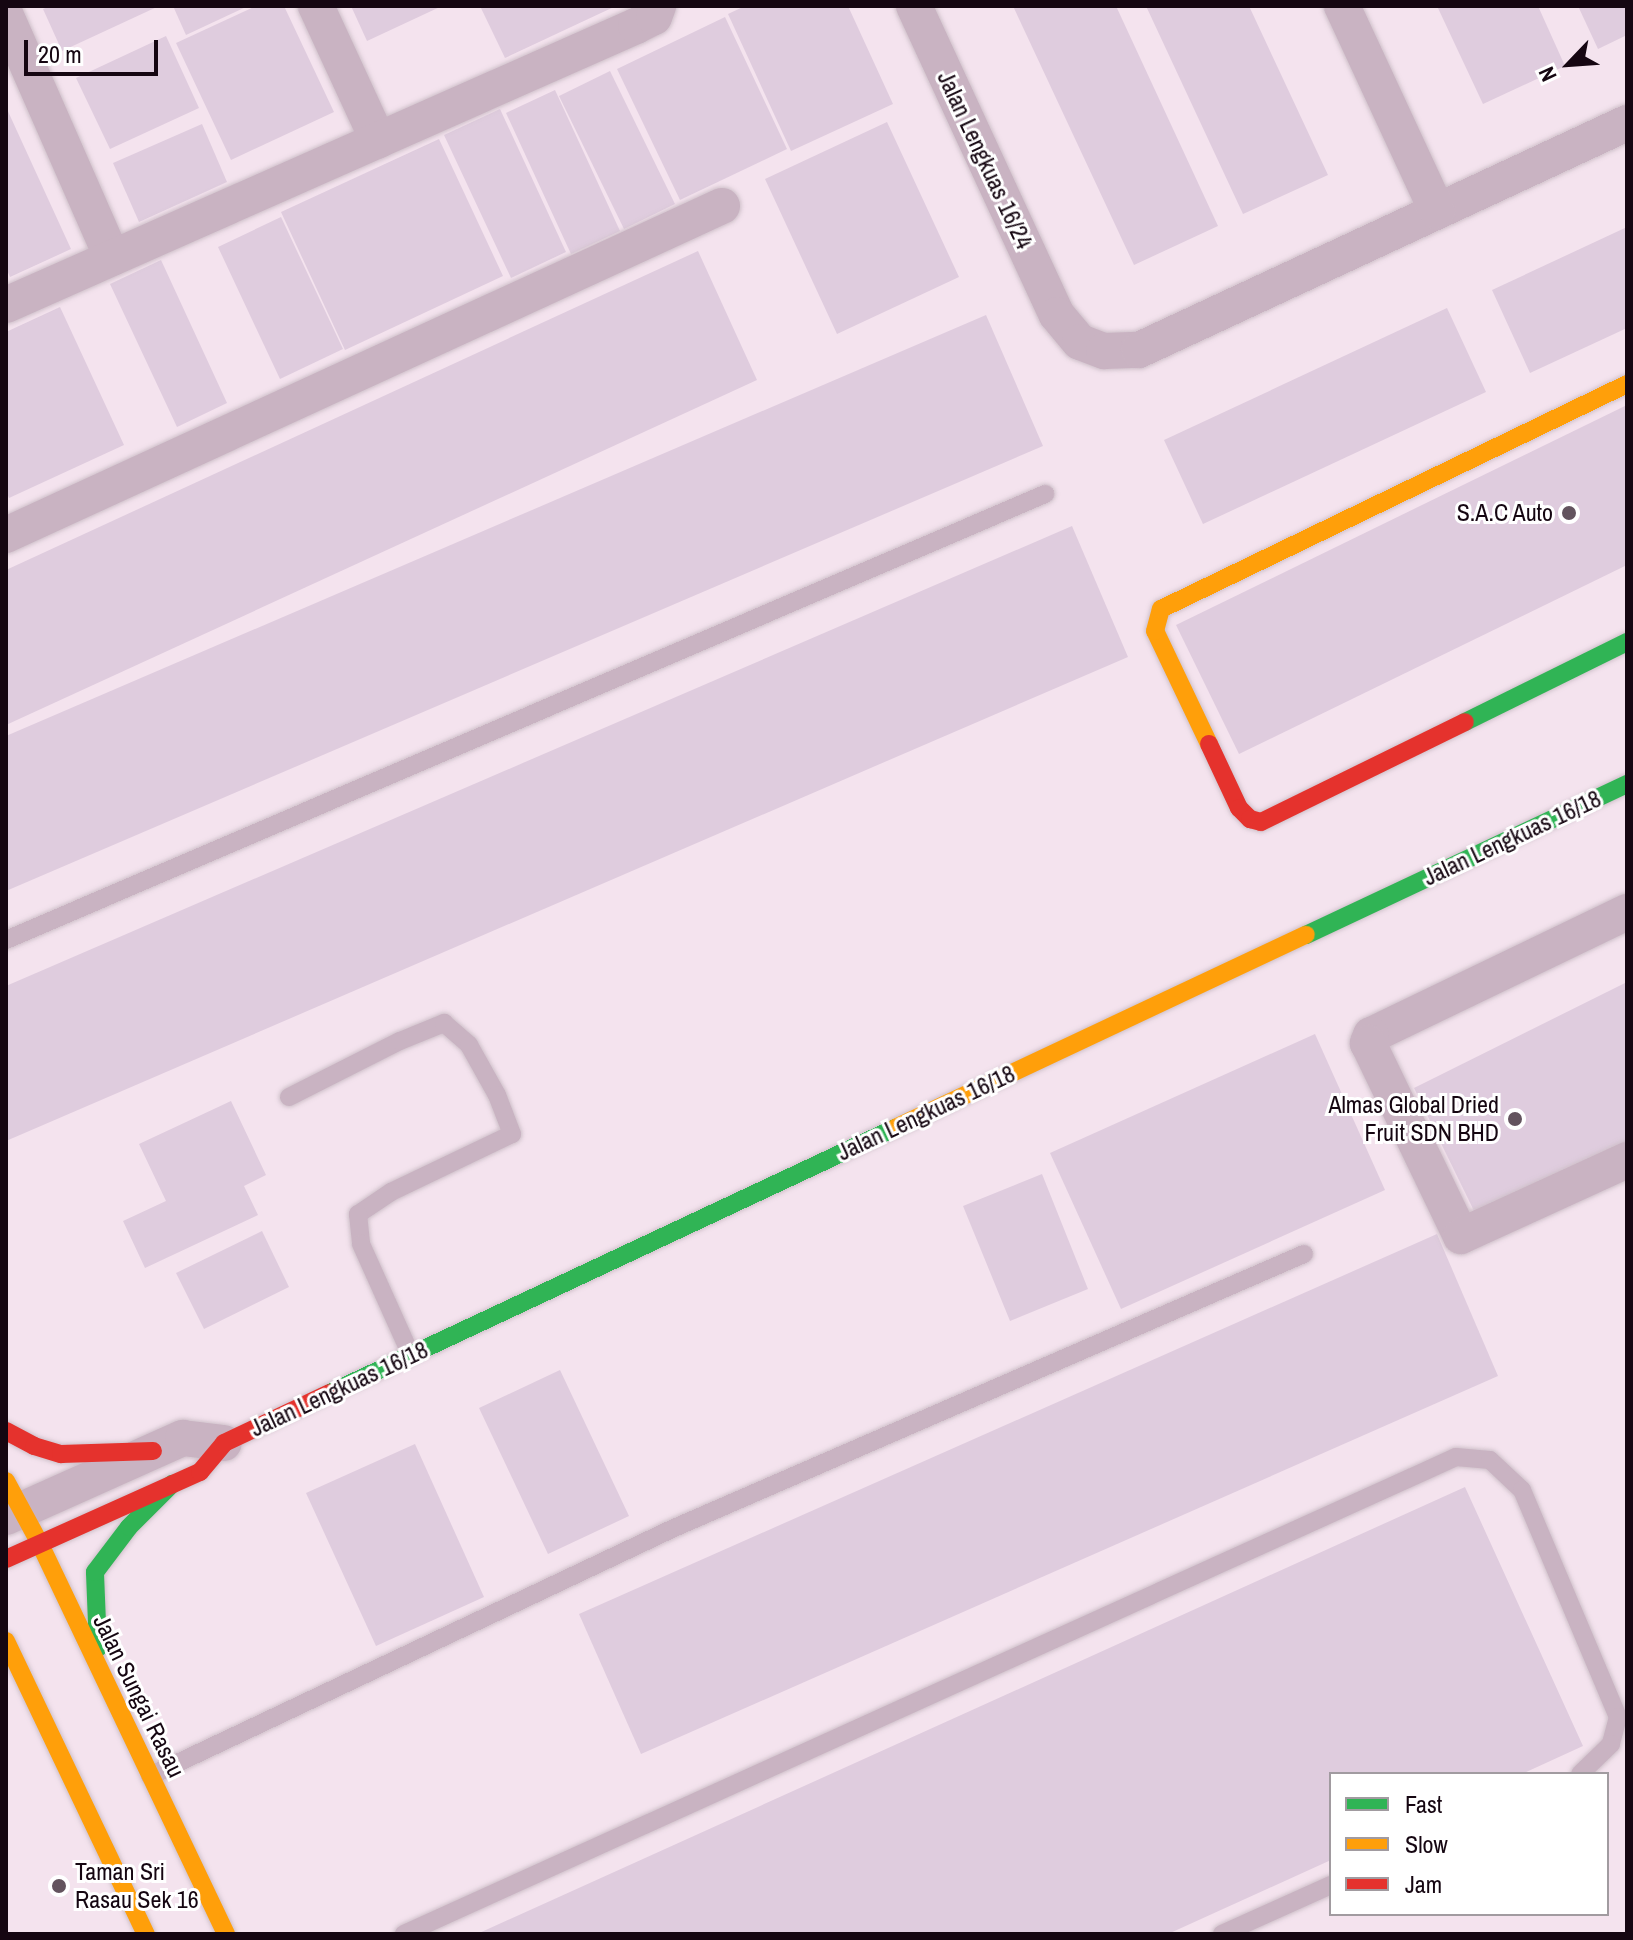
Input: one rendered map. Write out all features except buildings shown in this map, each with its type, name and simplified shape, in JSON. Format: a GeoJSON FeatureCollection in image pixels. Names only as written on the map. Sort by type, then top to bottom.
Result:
{"type":"FeatureCollection","features":[{"type":"Feature","properties":{"kind":"street"},"geometry":{"type":"LineString","coordinates":[[316,6],[378,140]]}},
{"type":"Feature","properties":{"kind":"street"},"geometry":{"type":"LineString","coordinates":[[6,305],[654,17],[658,6]]}},
{"type":"Feature","properties":{"kind":"street","name":"Jalan Lengkuas 16/24"},"geometry":{"type":"LineString","coordinates":[[914,6],[1057,315],[1080,342],[1104,351],[1139,350],[1627,123]]}},
{"type":"Feature","properties":{"kind":"street"},"geometry":{"type":"LineString","coordinates":[[1342,6],[1437,211]]}},
{"type":"Feature","properties":{"kind":"street"},"geometry":{"type":"LineString","coordinates":[[6,16],[112,258]]}},
{"type":"Feature","properties":{"kind":"street"},"geometry":{"type":"LineString","coordinates":[[6,535],[722,206]]}},
{"type":"Feature","properties":{"kind":"street"},"geometry":{"type":"LineString","coordinates":[[1627,384],[1161,609],[1155,631],[1239,808],[1250,819],[1261,822],[1627,642]]}},
{"type":"Feature","properties":{"kind":"street","name":"Jalan Lengkuas 16/18"},"geometry":{"type":"LineString","coordinates":[[6,1559],[200,1472],[224,1443],[1627,784]]}},
{"type":"Feature","properties":{"kind":"street"},"geometry":{"type":"LineString","coordinates":[[1627,912],[1371,1035],[1368,1043],[1461,1236],[1627,1160]]}},
{"type":"Feature","properties":{"kind":"street"},"geometry":{"type":"LineString","coordinates":[[6,1431],[34,1446],[61,1454],[153,1451]]}},
{"type":"Feature","properties":{"kind":"street","name":"Jalan Lengkuas 16/18"},"geometry":{"type":"LineString","coordinates":[[11,1503],[183,1438],[224,1443]]}},
{"type":"Feature","properties":{"kind":"street"},"geometry":{"type":"LineString","coordinates":[[121,1715],[97,1645],[95,1572],[129,1527],[172,1484]]}},
{"type":"Feature","properties":{"kind":"street","name":"Jalan Sungai Rasau"},"geometry":{"type":"LineString","coordinates":[[11,1503],[40,1544],[226,1934]]}},
{"type":"Feature","properties":{"kind":"street"},"geometry":{"type":"LineString","coordinates":[[6,1641],[146,1934]]}},
{"type":"Feature","properties":{"kind":"lane"},"geometry":{"type":"LineString","coordinates":[[6,940],[1045,494]]}},
{"type":"Feature","properties":{"kind":"lane"},"geometry":{"type":"LineString","coordinates":[[289,1097],[400,1041],[444,1023],[469,1045],[497,1095],[512,1134],[391,1192],[358,1214],[361,1244],[411,1355]]}},
{"type":"Feature","properties":{"kind":"lane"},"geometry":{"type":"LineString","coordinates":[[150,1776],[674,1528],[1304,1254]]}},
{"type":"Feature","properties":{"kind":"lane"},"geometry":{"type":"LineString","coordinates":[[404,1934],[1456,1457],[1490,1460],[1522,1490],[1618,1717],[1611,1744],[1582,1772]]}},
{"type":"Feature","properties":{"kind":"lane"},"geometry":{"type":"LineString","coordinates":[[1222,1934],[1329,1886]]}},
{"type":"Feature","properties":{"kind":"traffic: fast"},"geometry":{"type":"LineString","coordinates":[[1465,722],[1627,642]]}},
{"type":"Feature","properties":{"kind":"traffic: fast"},"geometry":{"type":"LineString","coordinates":[[1306,935],[1627,784]]}},
{"type":"Feature","properties":{"kind":"traffic: fast"},"geometry":{"type":"LineString","coordinates":[[330,1393],[895,1128]]}},
{"type":"Feature","properties":{"kind":"traffic: fast"},"geometry":{"type":"LineString","coordinates":[[98,1648],[95,1572],[129,1527],[172,1484]]}},
{"type":"Feature","properties":{"kind":"traffic: slow"},"geometry":{"type":"LineString","coordinates":[[1209,744],[1155,631],[1161,609],[1627,384]]}},
{"type":"Feature","properties":{"kind":"traffic: slow"},"geometry":{"type":"LineString","coordinates":[[895,1128],[1306,935]]}},
{"type":"Feature","properties":{"kind":"traffic: slow"},"geometry":{"type":"LineString","coordinates":[[6,1481],[40,1544],[226,1934]]}},
{"type":"Feature","properties":{"kind":"traffic: slow"},"geometry":{"type":"LineString","coordinates":[[6,1641],[146,1934]]}},
{"type":"Feature","properties":{"kind":"traffic: jam"},"geometry":{"type":"LineString","coordinates":[[1209,744],[1239,808],[1250,819],[1261,822],[1465,722]]}},
{"type":"Feature","properties":{"kind":"traffic: jam"},"geometry":{"type":"LineString","coordinates":[[6,1559],[200,1472],[224,1443],[330,1393]]}},
{"type":"Feature","properties":{"kind":"traffic: jam"},"geometry":{"type":"LineString","coordinates":[[6,1431],[34,1446],[61,1454],[153,1451]]}},
{"type":"Feature","properties":{"kind":"place","name":"S.A.C Auto"},"geometry":{"type":"Point","coordinates":[1569,513]}},
{"type":"Feature","properties":{"kind":"place","name":"Almas Global Dried Fruit SDN BHD"},"geometry":{"type":"Point","coordinates":[1515,1119]}},
{"type":"Feature","properties":{"kind":"place","name":"Taman Sri Rasau Sek 16"},"geometry":{"type":"Point","coordinates":[59,1886]}}]}
